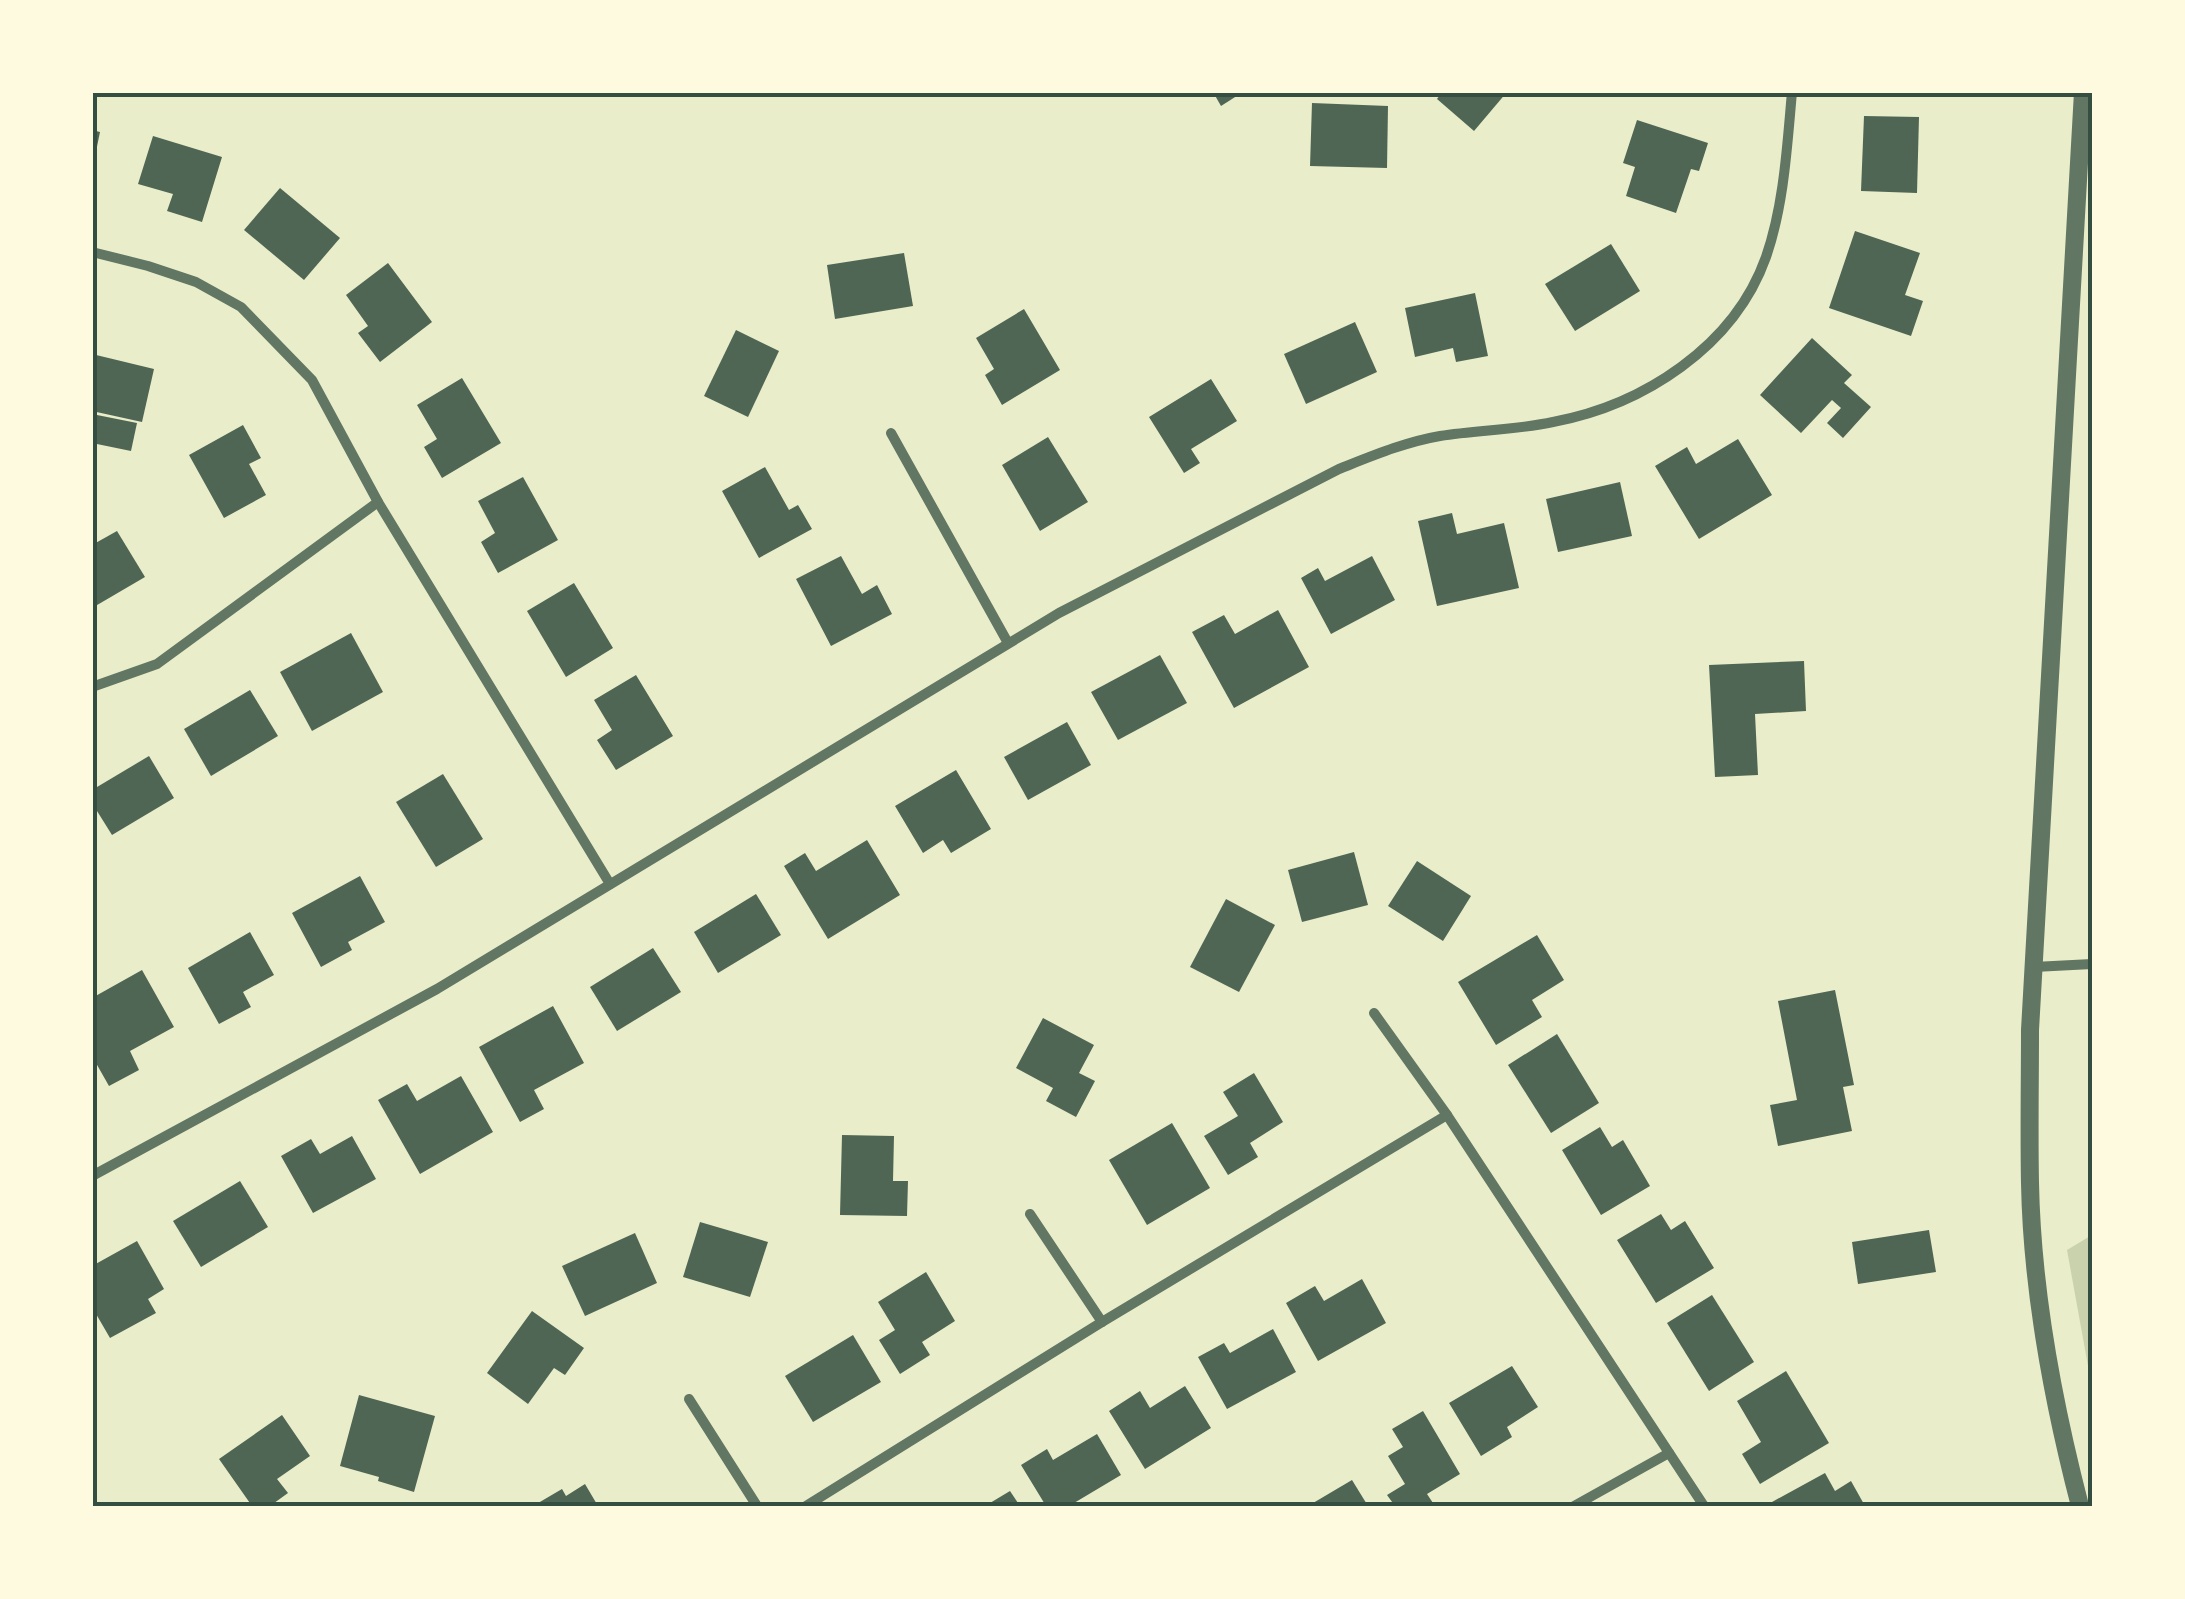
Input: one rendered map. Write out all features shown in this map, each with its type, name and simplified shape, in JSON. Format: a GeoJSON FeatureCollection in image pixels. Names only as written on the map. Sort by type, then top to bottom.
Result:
{"type":"FeatureCollection","features":[{"type":"Feature","properties":{"kind":"street"},"geometry":{"type":"LineString","coordinates":[[92,1176],[437,989],[1059,612],[1339,469],[1437,437],[1554,422],[1604,409],[1650,388],[1710,346],[1765,259],[1780,199],[1792,92]]}},
{"type":"Feature","properties":{"kind":"street"},"geometry":{"type":"LineString","coordinates":[[2080,1506],[2063,1442],[2041,1314],[2030,1185],[2034,966],[2083,92]]}},
{"type":"Feature","properties":{"kind":"street"},"geometry":{"type":"LineString","coordinates":[[92,252],[196,282],[241,308],[312,380],[378,502],[610,884]]}},
{"type":"Feature","properties":{"kind":"street"},"geometry":{"type":"LineString","coordinates":[[891,434],[1008,643]]}},
{"type":"Feature","properties":{"kind":"street"},"geometry":{"type":"LineString","coordinates":[[92,687],[157,664],[378,502]]}},
{"type":"Feature","properties":{"kind":"street"},"geometry":{"type":"LineString","coordinates":[[2034,966],[2092,964]]}},
{"type":"Feature","properties":{"kind":"street"},"geometry":{"type":"LineString","coordinates":[[1374,1014],[1447,1114],[1704,1506]]}},
{"type":"Feature","properties":{"kind":"street"},"geometry":{"type":"LineString","coordinates":[[806,1506],[1447,1114]]}},
{"type":"Feature","properties":{"kind":"street"},"geometry":{"type":"LineString","coordinates":[[1030,1214],[1102,1322]]}},
{"type":"Feature","properties":{"kind":"street"},"geometry":{"type":"LineString","coordinates":[[689,1399],[757,1506]]}},
{"type":"Feature","properties":{"kind":"street"},"geometry":{"type":"LineString","coordinates":[[1574,1506],[1669,1453]]}},
{"type":"Feature","properties":{"kind":"green space"},"geometry":{"type":"Polygon","coordinates":[[[2092,1235],[2092,1388],[2067,1250],[2092,1235]]]}},
{"type":"Feature","properties":{"kind":"building"},"geometry":{"type":"Polygon","coordinates":[[[1213,92],[1243,92],[1221,106],[1213,92]]]}},
{"type":"Feature","properties":{"kind":"building"},"geometry":{"type":"Polygon","coordinates":[[[1442,92],[1507,92],[1474,131],[1437,99],[1442,92]]]}},
{"type":"Feature","properties":{"kind":"building"},"geometry":{"type":"Polygon","coordinates":[[[1312,103],[1388,106],[1387,168],[1310,166],[1312,103]]]}},
{"type":"Feature","properties":{"kind":"building"},"geometry":{"type":"Polygon","coordinates":[[[1864,116],[1919,117],[1917,193],[1861,191],[1864,116]]]}},
{"type":"Feature","properties":{"kind":"building"},"geometry":{"type":"Polygon","coordinates":[[[1637,120],[1708,143],[1699,171],[1691,169],[1676,213],[1626,196],[1635,167],[1623,163],[1637,120]]]}},
{"type":"Feature","properties":{"kind":"building"},"geometry":{"type":"Polygon","coordinates":[[[92,130],[100,132],[94,161],[92,160],[92,130]]]}},
{"type":"Feature","properties":{"kind":"building"},"geometry":{"type":"Polygon","coordinates":[[[153,136],[222,157],[202,222],[167,211],[173,194],[138,184],[153,136]]]}},
{"type":"Feature","properties":{"kind":"building"},"geometry":{"type":"Polygon","coordinates":[[[280,188],[340,238],[304,280],[244,230],[280,188]]]}},
{"type":"Feature","properties":{"kind":"building"},"geometry":{"type":"Polygon","coordinates":[[[1855,231],[1920,253],[1905,295],[1923,301],[1911,336],[1829,308],[1855,231]]]}},
{"type":"Feature","properties":{"kind":"building"},"geometry":{"type":"Polygon","coordinates":[[[1611,244],[1640,291],[1575,331],[1545,284],[1611,244]]]}},
{"type":"Feature","properties":{"kind":"building"},"geometry":{"type":"Polygon","coordinates":[[[904,253],[913,306],[835,319],[827,265],[904,253]]]}},
{"type":"Feature","properties":{"kind":"building"},"geometry":{"type":"Polygon","coordinates":[[[388,263],[432,322],[380,362],[358,333],[368,326],[346,295],[388,263]]]}},
{"type":"Feature","properties":{"kind":"building"},"geometry":{"type":"Polygon","coordinates":[[[1475,293],[1488,356],[1456,362],[1453,348],[1415,357],[1405,308],[1475,293]]]}},
{"type":"Feature","properties":{"kind":"building"},"geometry":{"type":"Polygon","coordinates":[[[1024,309],[1060,370],[1002,405],[985,375],[994,369],[976,338],[1024,309]]]}},
{"type":"Feature","properties":{"kind":"building"},"geometry":{"type":"Polygon","coordinates":[[[1355,322],[1377,372],[1306,404],[1284,354],[1355,322]]]}},
{"type":"Feature","properties":{"kind":"building"},"geometry":{"type":"Polygon","coordinates":[[[736,330],[779,351],[748,417],[704,396],[736,330]]]}},
{"type":"Feature","properties":{"kind":"building"},"geometry":{"type":"Polygon","coordinates":[[[1812,338],[1852,375],[1844,383],[1871,407],[1843,438],[1827,423],[1841,408],[1832,400],[1801,433],[1760,395],[1812,338]]]}},
{"type":"Feature","properties":{"kind":"building"},"geometry":{"type":"Polygon","coordinates":[[[92,354],[154,369],[142,422],[92,411],[92,354]]]}},
{"type":"Feature","properties":{"kind":"building"},"geometry":{"type":"Polygon","coordinates":[[[462,378],[501,443],[442,478],[424,447],[437,439],[417,405],[462,378]]]}},
{"type":"Feature","properties":{"kind":"building"},"geometry":{"type":"Polygon","coordinates":[[[1211,379],[1237,421],[1191,449],[1200,463],[1184,473],[1149,417],[1211,379]]]}},
{"type":"Feature","properties":{"kind":"building"},"geometry":{"type":"Polygon","coordinates":[[[92,414],[137,423],[131,451],[92,443],[92,414]]]}},
{"type":"Feature","properties":{"kind":"building"},"geometry":{"type":"Polygon","coordinates":[[[243,425],[261,458],[249,464],[266,495],[224,518],[189,455],[243,425]]]}},
{"type":"Feature","properties":{"kind":"building"},"geometry":{"type":"Polygon","coordinates":[[[1048,437],[1088,502],[1040,531],[1002,465],[1048,437]]]}},
{"type":"Feature","properties":{"kind":"building"},"geometry":{"type":"Polygon","coordinates":[[[1738,439],[1772,495],[1699,539],[1655,466],[1687,447],[1696,464],[1738,439]]]}},
{"type":"Feature","properties":{"kind":"building"},"geometry":{"type":"Polygon","coordinates":[[[765,467],[789,510],[798,505],[812,529],[759,558],[722,491],[765,467]]]}},
{"type":"Feature","properties":{"kind":"building"},"geometry":{"type":"Polygon","coordinates":[[[523,477],[558,540],[498,573],[481,542],[495,533],[478,501],[523,477]]]}},
{"type":"Feature","properties":{"kind":"building"},"geometry":{"type":"Polygon","coordinates":[[[1620,482],[1632,536],[1558,552],[1546,499],[1620,482]]]}},
{"type":"Feature","properties":{"kind":"building"},"geometry":{"type":"Polygon","coordinates":[[[1452,513],[1457,534],[1504,523],[1519,588],[1437,606],[1418,521],[1452,513]]]}},
{"type":"Feature","properties":{"kind":"building"},"geometry":{"type":"Polygon","coordinates":[[[117,531],[145,577],[92,608],[92,545],[117,531]]]}},
{"type":"Feature","properties":{"kind":"building"},"geometry":{"type":"Polygon","coordinates":[[[841,556],[862,594],[877,585],[892,614],[831,646],[796,579],[841,556]]]}},
{"type":"Feature","properties":{"kind":"building"},"geometry":{"type":"Polygon","coordinates":[[[1372,556],[1395,600],[1331,634],[1301,578],[1318,568],[1325,581],[1372,556]]]}},
{"type":"Feature","properties":{"kind":"building"},"geometry":{"type":"Polygon","coordinates":[[[574,583],[613,648],[566,677],[527,611],[574,583]]]}},
{"type":"Feature","properties":{"kind":"building"},"geometry":{"type":"Polygon","coordinates":[[[1278,610],[1309,667],[1234,708],[1192,632],[1224,615],[1235,634],[1278,610]]]}},
{"type":"Feature","properties":{"kind":"building"},"geometry":{"type":"Polygon","coordinates":[[[351,633],[383,692],[312,731],[280,672],[351,633]]]}},
{"type":"Feature","properties":{"kind":"building"},"geometry":{"type":"Polygon","coordinates":[[[1160,655],[1187,703],[1118,740],[1091,692],[1160,655]]]}},
{"type":"Feature","properties":{"kind":"building"},"geometry":{"type":"Polygon","coordinates":[[[1804,661],[1806,711],[1755,714],[1758,775],[1715,777],[1709,665],[1804,661]]]}},
{"type":"Feature","properties":{"kind":"building"},"geometry":{"type":"Polygon","coordinates":[[[636,675],[673,736],[616,770],[597,740],[612,730],[594,700],[636,675]]]}},
{"type":"Feature","properties":{"kind":"building"},"geometry":{"type":"Polygon","coordinates":[[[250,690],[278,736],[211,776],[184,729],[250,690]]]}},
{"type":"Feature","properties":{"kind":"building"},"geometry":{"type":"Polygon","coordinates":[[[1067,722],[1091,765],[1028,800],[1004,757],[1067,722]]]}},
{"type":"Feature","properties":{"kind":"building"},"geometry":{"type":"Polygon","coordinates":[[[149,756],[174,798],[112,835],[92,803],[92,790],[149,756]]]}},
{"type":"Feature","properties":{"kind":"building"},"geometry":{"type":"Polygon","coordinates":[[[956,770],[991,829],[951,853],[943,840],[923,853],[895,806],[956,770]]]}},
{"type":"Feature","properties":{"kind":"building"},"geometry":{"type":"Polygon","coordinates":[[[443,774],[483,839],[436,867],[396,802],[443,774]]]}},
{"type":"Feature","properties":{"kind":"building"},"geometry":{"type":"Polygon","coordinates":[[[867,840],[900,895],[828,939],[784,866],[805,853],[816,871],[867,840]]]}},
{"type":"Feature","properties":{"kind":"building"},"geometry":{"type":"Polygon","coordinates":[[[1354,852],[1368,905],[1302,922],[1288,870],[1354,852]]]}},
{"type":"Feature","properties":{"kind":"building"},"geometry":{"type":"Polygon","coordinates":[[[1417,861],[1471,896],[1443,941],[1388,906],[1417,861]]]}},
{"type":"Feature","properties":{"kind":"building"},"geometry":{"type":"Polygon","coordinates":[[[360,876],[385,922],[348,942],[352,950],[321,967],[292,913],[360,876]]]}},
{"type":"Feature","properties":{"kind":"building"},"geometry":{"type":"Polygon","coordinates":[[[756,894],[781,935],[718,973],[694,932],[756,894]]]}},
{"type":"Feature","properties":{"kind":"building"},"geometry":{"type":"Polygon","coordinates":[[[1226,899],[1275,925],[1239,992],[1190,967],[1226,899]]]}},
{"type":"Feature","properties":{"kind":"building"},"geometry":{"type":"Polygon","coordinates":[[[250,932],[274,975],[243,992],[251,1007],[219,1024],[188,968],[250,932]]]}},
{"type":"Feature","properties":{"kind":"building"},"geometry":{"type":"Polygon","coordinates":[[[1537,935],[1564,980],[1532,1000],[1542,1017],[1496,1045],[1458,982],[1537,935]]]}},
{"type":"Feature","properties":{"kind":"building"},"geometry":{"type":"Polygon","coordinates":[[[653,948],[681,992],[617,1031],[590,987],[653,948]]]}},
{"type":"Feature","properties":{"kind":"building"},"geometry":{"type":"Polygon","coordinates":[[[142,970],[174,1027],[130,1051],[139,1070],[109,1086],[92,1056],[92,998],[142,970]]]}},
{"type":"Feature","properties":{"kind":"building"},"geometry":{"type":"Polygon","coordinates":[[[1835,990],[1854,1085],[1843,1087],[1852,1131],[1778,1146],[1770,1105],[1797,1100],[1778,1001],[1835,990]]]}},
{"type":"Feature","properties":{"kind":"building"},"geometry":{"type":"Polygon","coordinates":[[[553,1006],[584,1063],[534,1090],[544,1109],[520,1122],[479,1047],[553,1006]]]}},
{"type":"Feature","properties":{"kind":"building"},"geometry":{"type":"Polygon","coordinates":[[[1043,1018],[1094,1045],[1079,1073],[1095,1081],[1076,1117],[1046,1101],[1053,1088],[1016,1068],[1043,1018]]]}},
{"type":"Feature","properties":{"kind":"building"},"geometry":{"type":"Polygon","coordinates":[[[1557,1034],[1599,1103],[1551,1133],[1508,1065],[1557,1034]]]}},
{"type":"Feature","properties":{"kind":"building"},"geometry":{"type":"Polygon","coordinates":[[[1254,1073],[1283,1122],[1250,1143],[1258,1157],[1228,1175],[1204,1136],[1238,1116],[1223,1092],[1254,1073]]]}},
{"type":"Feature","properties":{"kind":"building"},"geometry":{"type":"Polygon","coordinates":[[[461,1076],[493,1132],[420,1174],[378,1100],[407,1084],[417,1101],[461,1076]]]}},
{"type":"Feature","properties":{"kind":"building"},"geometry":{"type":"Polygon","coordinates":[[[1172,1123],[1210,1188],[1147,1225],[1109,1160],[1172,1123]]]}},
{"type":"Feature","properties":{"kind":"building"},"geometry":{"type":"Polygon","coordinates":[[[1600,1127],[1612,1147],[1623,1140],[1650,1186],[1601,1215],[1562,1150],[1600,1127]]]}},
{"type":"Feature","properties":{"kind":"building"},"geometry":{"type":"Polygon","coordinates":[[[842,1135],[894,1136],[893,1181],[908,1181],[907,1216],[840,1215],[842,1135]]]}},
{"type":"Feature","properties":{"kind":"building"},"geometry":{"type":"Polygon","coordinates":[[[352,1136],[376,1179],[313,1213],[281,1156],[311,1139],[320,1154],[352,1136]]]}},
{"type":"Feature","properties":{"kind":"building"},"geometry":{"type":"Polygon","coordinates":[[[240,1181],[268,1227],[201,1267],[173,1221],[240,1181]]]}},
{"type":"Feature","properties":{"kind":"building"},"geometry":{"type":"Polygon","coordinates":[[[1661,1214],[1671,1230],[1685,1221],[1714,1268],[1656,1303],[1617,1240],[1661,1214]]]}},
{"type":"Feature","properties":{"kind":"building"},"geometry":{"type":"Polygon","coordinates":[[[700,1222],[768,1242],[750,1297],[683,1277],[700,1222]]]}},
{"type":"Feature","properties":{"kind":"building"},"geometry":{"type":"Polygon","coordinates":[[[1929,1230],[1936,1272],[1858,1284],[1852,1242],[1929,1230]]]}},
{"type":"Feature","properties":{"kind":"building"},"geometry":{"type":"Polygon","coordinates":[[[635,1233],[657,1283],[585,1316],[562,1266],[635,1233]]]}},
{"type":"Feature","properties":{"kind":"building"},"geometry":{"type":"Polygon","coordinates":[[[137,1241],[164,1289],[148,1299],[156,1313],[110,1338],[92,1307],[92,1266],[137,1241]]]}},
{"type":"Feature","properties":{"kind":"building"},"geometry":{"type":"Polygon","coordinates":[[[926,1272],[955,1321],[922,1342],[930,1355],[900,1374],[879,1340],[895,1330],[878,1302],[926,1272]]]}},
{"type":"Feature","properties":{"kind":"building"},"geometry":{"type":"Polygon","coordinates":[[[1362,1279],[1386,1323],[1318,1361],[1286,1303],[1315,1286],[1324,1301],[1362,1279]]]}},
{"type":"Feature","properties":{"kind":"building"},"geometry":{"type":"Polygon","coordinates":[[[1712,1295],[1754,1362],[1709,1391],[1667,1323],[1712,1295]]]}},
{"type":"Feature","properties":{"kind":"building"},"geometry":{"type":"Polygon","coordinates":[[[532,1311],[584,1348],[565,1375],[554,1368],[528,1404],[487,1373],[532,1311]]]}},
{"type":"Feature","properties":{"kind":"building"},"geometry":{"type":"Polygon","coordinates":[[[1273,1329],[1296,1372],[1227,1409],[1198,1357],[1224,1343],[1230,1353],[1273,1329]]]}},
{"type":"Feature","properties":{"kind":"building"},"geometry":{"type":"Polygon","coordinates":[[[853,1335],[881,1382],[813,1422],[785,1376],[853,1335]]]}},
{"type":"Feature","properties":{"kind":"building"},"geometry":{"type":"Polygon","coordinates":[[[1512,1366],[1538,1407],[1507,1427],[1512,1437],[1481,1456],[1449,1403],[1512,1366]]]}},
{"type":"Feature","properties":{"kind":"building"},"geometry":{"type":"Polygon","coordinates":[[[1786,1371],[1829,1443],[1760,1484],[1742,1454],[1761,1442],[1737,1401],[1786,1371]]]}},
{"type":"Feature","properties":{"kind":"building"},"geometry":{"type":"Polygon","coordinates":[[[1185,1386],[1211,1428],[1145,1469],[1109,1411],[1140,1391],[1150,1408],[1185,1386]]]}},
{"type":"Feature","properties":{"kind":"building"},"geometry":{"type":"Polygon","coordinates":[[[359,1395],[435,1416],[414,1492],[340,1466],[359,1395]]]}},
{"type":"Feature","properties":{"kind":"building"},"geometry":{"type":"Polygon","coordinates":[[[1423,1411],[1460,1474],[1427,1494],[1435,1506],[1395,1506],[1387,1495],[1405,1484],[1388,1456],[1403,1447],[1392,1429],[1423,1411]]]}},
{"type":"Feature","properties":{"kind":"building"},"geometry":{"type":"Polygon","coordinates":[[[282,1415],[310,1456],[277,1479],[288,1493],[270,1506],[252,1506],[219,1459],[282,1415]]]}},
{"type":"Feature","properties":{"kind":"building"},"geometry":{"type":"Polygon","coordinates":[[[1097,1434],[1121,1475],[1069,1506],[1046,1506],[1021,1465],[1047,1449],[1053,1460],[1097,1434]]]}},
{"type":"Feature","properties":{"kind":"building"},"geometry":{"type":"Polygon","coordinates":[[[1825,1473],[1835,1491],[1851,1481],[1865,1506],[1774,1506],[1772,1502],[1825,1473]]]}},
{"type":"Feature","properties":{"kind":"building"},"geometry":{"type":"Polygon","coordinates":[[[1352,1480],[1368,1506],[1308,1506],[1352,1480]]]}},
{"type":"Feature","properties":{"kind":"building"},"geometry":{"type":"Polygon","coordinates":[[[585,1484],[598,1506],[533,1506],[562,1489],[566,1496],[585,1484]]]}},
{"type":"Feature","properties":{"kind":"building"},"geometry":{"type":"Polygon","coordinates":[[[1010,1491],[1020,1506],[985,1506],[1010,1491]]]}}]}
